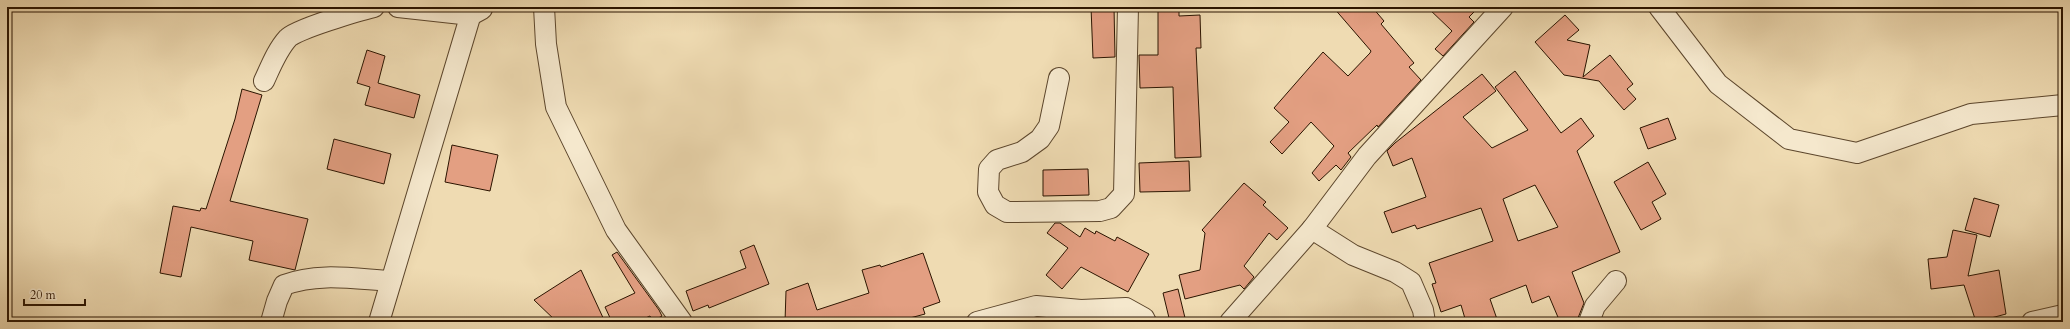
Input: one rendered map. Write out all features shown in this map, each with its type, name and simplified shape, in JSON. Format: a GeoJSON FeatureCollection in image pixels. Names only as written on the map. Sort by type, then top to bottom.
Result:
{"type":"FeatureCollection","features":[{"type":"Feature","properties":{"kind":"street"},"geometry":{"type":"LineString","coordinates":[[264,81],[273,62],[289,36],[350,13],[374,7]]}},
{"type":"Feature","properties":{"kind":"street"},"geometry":{"type":"LineString","coordinates":[[379,322],[476,10],[398,7]]}},
{"type":"Feature","properties":{"kind":"street"},"geometry":{"type":"LineString","coordinates":[[544,7],[546,44],[556,107],[616,230],[682,322]]}},
{"type":"Feature","properties":{"kind":"street"},"geometry":{"type":"LineString","coordinates":[[1059,78],[1049,126],[1040,139],[1022,152],[997,160],[989,169],[988,192],[995,205],[1007,212],[1100,211],[1111,208],[1124,194],[1128,7]]}},
{"type":"Feature","properties":{"kind":"street"},"geometry":{"type":"LineString","coordinates":[[1230,322],[1312,229],[1367,156],[1503,7]]}},
{"type":"Feature","properties":{"kind":"street"},"geometry":{"type":"LineString","coordinates":[[1659,7],[1718,84],[1789,139],[1857,153],[1970,114],[2063,105]]}},
{"type":"Feature","properties":{"kind":"street"},"geometry":{"type":"LineString","coordinates":[[1312,229],[1353,255],[1395,272],[1411,282],[1423,310],[1425,322]]}},
{"type":"Feature","properties":{"kind":"street"},"geometry":{"type":"LineString","coordinates":[[271,322],[277,301],[284,285],[301,279],[316,277],[391,281]]}},
{"type":"Feature","properties":{"kind":"street"},"geometry":{"type":"LineString","coordinates":[[1589,322],[1595,306],[1616,281]]}},
{"type":"Feature","properties":{"kind":"street"},"geometry":{"type":"LineString","coordinates":[[977,322],[1036,306],[1081,310],[1126,308],[1144,318],[1146,322]]}},
{"type":"Feature","properties":{"kind":"street"},"geometry":{"type":"LineString","coordinates":[[2032,322],[2063,315]]}},
{"type":"Feature","properties":{"kind":"building"},"geometry":{"type":"Polygon","coordinates":[[[1091,7],[1114,7],[1115,57],[1093,58],[1091,7]]]}},
{"type":"Feature","properties":{"kind":"building"},"geometry":{"type":"Polygon","coordinates":[[[1158,7],[1179,7],[1179,16],[1200,15],[1201,48],[1196,48],[1201,157],[1175,158],[1173,87],[1140,88],[1139,55],[1158,55],[1158,7]]]}},
{"type":"Feature","properties":{"kind":"building"},"geometry":{"type":"Polygon","coordinates":[[[1333,7],[1372,7],[1384,21],[1381,24],[1414,63],[1409,67],[1421,80],[1378,127],[1377,125],[1348,153],[1351,157],[1341,170],[1336,165],[1319,181],[1312,173],[1334,146],[1311,122],[1282,154],[1270,142],[1289,122],[1274,108],[1323,52],[1348,76],[1371,51],[1333,7]]]}},
{"type":"Feature","properties":{"kind":"building"},"geometry":{"type":"Polygon","coordinates":[[[1427,7],[1479,7],[1469,17],[1474,22],[1443,56],[1435,49],[1452,31],[1427,7]]]}},
{"type":"Feature","properties":{"kind":"building"},"geometry":{"type":"Polygon","coordinates":[[[1565,15],[1579,30],[1567,40],[1590,45],[1583,77],[1610,55],[1633,84],[1627,89],[1636,99],[1624,110],[1599,81],[1564,75],[1535,42],[1565,15]]]}},
{"type":"Feature","properties":{"kind":"building"},"geometry":{"type":"Polygon","coordinates":[[[367,50],[385,56],[378,83],[420,95],[414,118],[365,105],[370,87],[357,83],[367,50]]]}},
{"type":"Feature","properties":{"kind":"building"},"geometry":{"type":"Polygon","coordinates":[[[1515,71],[1561,133],[1581,118],[1594,136],[1577,151],[1620,252],[1572,272],[1584,303],[1578,318],[1569,322],[1560,322],[1549,296],[1532,303],[1526,285],[1490,299],[1498,322],[1466,322],[1461,305],[1441,312],[1432,284],[1436,283],[1429,263],[1493,241],[1481,208],[1417,229],[1415,225],[1392,233],[1384,212],[1426,197],[1412,158],[1393,166],[1387,151],[1482,74],[1496,91],[1463,117],[1492,148],[1528,130],[1495,87],[1515,71]],[[1535,185],[1503,199],[1518,241],[1558,227],[1535,185]]]}},
{"type":"Feature","properties":{"kind":"building"},"geometry":{"type":"Polygon","coordinates":[[[242,89],[262,95],[230,201],[308,219],[295,270],[249,260],[253,241],[191,227],[181,277],[160,273],[173,206],[200,211],[201,208],[206,209],[235,119],[242,89]]]}},
{"type":"Feature","properties":{"kind":"building"},"geometry":{"type":"Polygon","coordinates":[[[1668,118],[1676,139],[1648,149],[1640,128],[1668,118]]]}},
{"type":"Feature","properties":{"kind":"building"},"geometry":{"type":"Polygon","coordinates":[[[334,139],[391,154],[384,184],[327,169],[334,139]]]}},
{"type":"Feature","properties":{"kind":"building"},"geometry":{"type":"Polygon","coordinates":[[[452,145],[498,155],[490,191],[445,182],[452,145]]]}},
{"type":"Feature","properties":{"kind":"building"},"geometry":{"type":"Polygon","coordinates":[[[1189,161],[1190,191],[1140,192],[1139,163],[1189,161]]]}},
{"type":"Feature","properties":{"kind":"building"},"geometry":{"type":"Polygon","coordinates":[[[1648,162],[1666,194],[1652,202],[1661,219],[1641,230],[1614,182],[1648,162]]]}},
{"type":"Feature","properties":{"kind":"building"},"geometry":{"type":"Polygon","coordinates":[[[1088,169],[1089,195],[1043,196],[1043,170],[1088,169]]]}},
{"type":"Feature","properties":{"kind":"building"},"geometry":{"type":"Polygon","coordinates":[[[1244,183],[1266,202],[1263,205],[1288,228],[1277,240],[1269,233],[1244,266],[1254,277],[1244,289],[1240,285],[1185,299],[1179,275],[1200,270],[1205,233],[1202,230],[1244,183]]]}},
{"type":"Feature","properties":{"kind":"building"},"geometry":{"type":"Polygon","coordinates":[[[1974,198],[1999,205],[1990,237],[1965,230],[1974,198]]]}},
{"type":"Feature","properties":{"kind":"building"},"geometry":{"type":"Polygon","coordinates":[[[1055,223],[1060,223],[1080,237],[1085,228],[1095,234],[1096,231],[1115,241],[1117,237],[1149,254],[1128,292],[1081,267],[1062,289],[1046,275],[1068,248],[1047,233],[1055,223]]]}},
{"type":"Feature","properties":{"kind":"building"},"geometry":{"type":"Polygon","coordinates":[[[1953,230],[1977,235],[1968,276],[1999,270],[2006,314],[1976,322],[1964,285],[1931,289],[1928,259],[1947,257],[1953,230]]]}},
{"type":"Feature","properties":{"kind":"building"},"geometry":{"type":"Polygon","coordinates":[[[754,245],[769,284],[709,308],[708,305],[693,311],[686,291],[746,268],[740,251],[754,245]]]}},
{"type":"Feature","properties":{"kind":"building"},"geometry":{"type":"Polygon","coordinates":[[[617,252],[662,316],[653,321],[650,316],[637,322],[612,322],[605,307],[635,293],[612,255],[617,252]]]}},
{"type":"Feature","properties":{"kind":"building"},"geometry":{"type":"Polygon","coordinates":[[[923,253],[940,302],[923,308],[925,314],[895,322],[785,322],[786,291],[808,283],[817,310],[869,293],[862,270],[880,265],[881,267],[923,253]]]}},
{"type":"Feature","properties":{"kind":"building"},"geometry":{"type":"Polygon","coordinates":[[[581,270],[605,322],[557,322],[534,300],[581,270]]]}},
{"type":"Feature","properties":{"kind":"building"},"geometry":{"type":"Polygon","coordinates":[[[1178,289],[1186,322],[1170,322],[1163,293],[1178,289]]]}}]}
